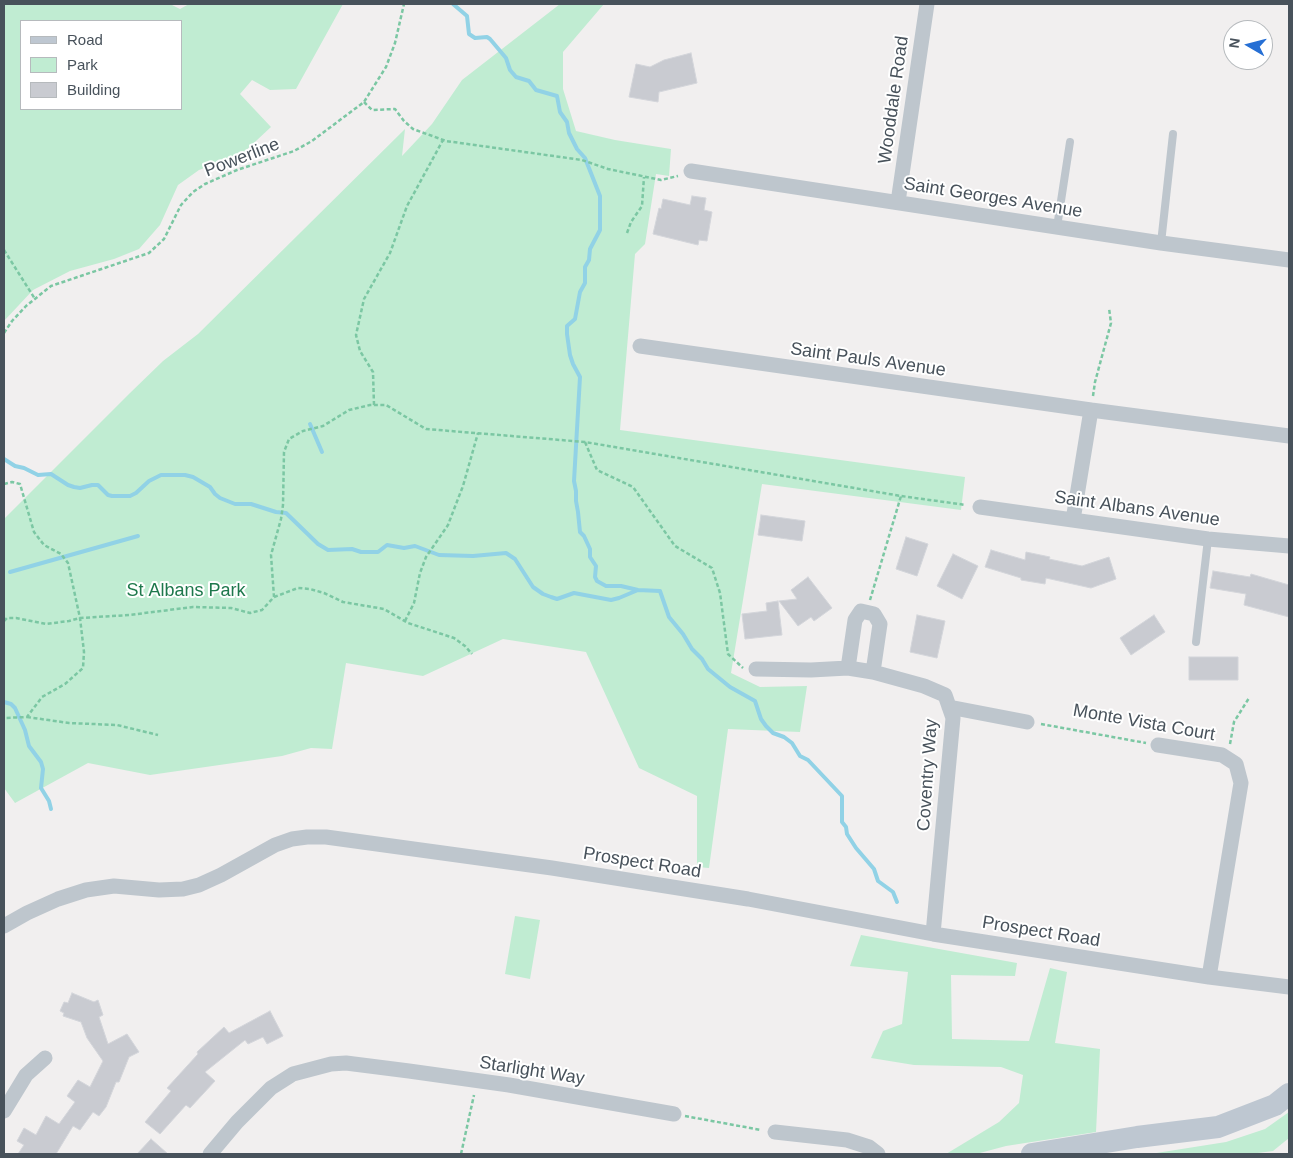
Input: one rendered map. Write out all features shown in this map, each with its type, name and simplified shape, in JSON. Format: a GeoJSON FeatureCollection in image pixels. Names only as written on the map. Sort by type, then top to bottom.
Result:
{"type":"FeatureCollection","features":[{"type":"Feature","properties":{"kind":"street","name":"Wooddale Road"},"geometry":{"type":"LineString","coordinates":[[898,202],[927,4]]}},
{"type":"Feature","properties":{"kind":"street","name":"Saint Georges Avenue"},"geometry":{"type":"LineString","coordinates":[[691,171],[1057,227],[1289,260]]}},
{"type":"Feature","properties":{"kind":"street","name":"Saint Pauls Avenue"},"geometry":{"type":"LineString","coordinates":[[640,346],[1289,436]]}},
{"type":"Feature","properties":{"kind":"street"},"geometry":{"type":"LineString","coordinates":[[1073,520],[1091,410]]}},
{"type":"Feature","properties":{"kind":"street","name":"Saint Albans Avenue"},"geometry":{"type":"LineString","coordinates":[[980,507],[1208,539],[1289,546]]}},
{"type":"Feature","properties":{"kind":"street"},"geometry":{"type":"LineString","coordinates":[[848,668],[855,620],[861,611],[874,614],[880,624],[873,672]]}},
{"type":"Feature","properties":{"kind":"street","name":"Coventry Way"},"geometry":{"type":"LineString","coordinates":[[756,669],[811,670],[848,668],[873,672],[924,686],[945,695],[953,718],[933,934]]}},
{"type":"Feature","properties":{"kind":"street"},"geometry":{"type":"LineString","coordinates":[[949,707],[1027,722]]}},
{"type":"Feature","properties":{"kind":"street","name":"Monte Vista Court"},"geometry":{"type":"LineString","coordinates":[[1158,745],[1222,755],[1236,764],[1240,783],[1209,977]]}},
{"type":"Feature","properties":{"kind":"street","name":"Prospect Road"},"geometry":{"type":"LineString","coordinates":[[4,926],[58,899],[86,890],[114,886],[159,890],[183,889],[199,885],[221,875],[275,845],[292,839],[326,837],[552,868],[748,899],[933,934],[1209,977],[1289,987]]}},
{"type":"Feature","properties":{"kind":"street"},"geometry":{"type":"LineString","coordinates":[[4,1111],[26,1075],[45,1058]]}},
{"type":"Feature","properties":{"kind":"street","name":"Starlight Way"},"geometry":{"type":"LineString","coordinates":[[210,1154],[237,1122],[271,1088],[293,1074],[313,1067],[331,1064],[346,1063],[509,1085],[674,1114]]}},
{"type":"Feature","properties":{"kind":"street"},"geometry":{"type":"LineString","coordinates":[[1032,1154],[1137,1137],[1218,1127],[1275,1105],[1289,1094]]}},
{"type":"Feature","properties":{"kind":"street"},"geometry":{"type":"LineString","coordinates":[[775,1132],[847,1140],[869,1147],[878,1154]]}},
{"type":"Feature","properties":{"kind":"lane"},"geometry":{"type":"LineString","coordinates":[[1161,242],[1173,134]]}},
{"type":"Feature","properties":{"kind":"lane"},"geometry":{"type":"LineString","coordinates":[[1057,227],[1070,142]]}},
{"type":"Feature","properties":{"kind":"lane"},"geometry":{"type":"LineString","coordinates":[[1196,642],[1208,539]]}},
{"type":"Feature","properties":{"kind":"path","name":"Powerline"},"geometry":{"type":"LineString","coordinates":[[4,333],[12,321],[34,299],[51,286],[149,253],[164,240],[181,206],[199,188],[220,177],[294,151],[312,141],[364,102],[386,67],[395,43],[404,4]]}},
{"type":"Feature","properties":{"kind":"path"},"geometry":{"type":"LineString","coordinates":[[364,102],[372,110],[396,109],[404,122],[413,129],[443,140],[582,160],[608,169],[666,180],[691,171]]}},
{"type":"Feature","properties":{"kind":"path"},"geometry":{"type":"LineString","coordinates":[[374,405],[374,372],[360,351],[356,335],[364,299],[390,253],[407,206],[443,140]]}},
{"type":"Feature","properties":{"kind":"path"},"geometry":{"type":"LineString","coordinates":[[627,233],[631,222],[642,206],[644,177]]}},
{"type":"Feature","properties":{"kind":"path"},"geometry":{"type":"LineString","coordinates":[[4,250],[34,299]]}},
{"type":"Feature","properties":{"kind":"path"},"geometry":{"type":"LineString","coordinates":[[1095,382],[1112,323],[1109,308]]}},
{"type":"Feature","properties":{"kind":"path"},"geometry":{"type":"LineString","coordinates":[[274,597],[271,555],[281,519],[284,452],[289,439],[303,431],[323,426],[349,410],[374,405],[386,405],[426,430],[585,442],[901,496],[980,507]]}},
{"type":"Feature","properties":{"kind":"path"},"geometry":{"type":"LineString","coordinates":[[405,621],[414,604],[426,558],[448,526],[463,486],[478,433]]}},
{"type":"Feature","properties":{"kind":"path"},"geometry":{"type":"LineString","coordinates":[[585,442],[597,470],[633,487],[675,546],[712,568],[720,593],[728,654],[744,668],[756,669]]}},
{"type":"Feature","properties":{"kind":"path"},"geometry":{"type":"LineString","coordinates":[[4,484],[12,482],[20,484],[34,532],[44,545],[61,554],[68,562],[80,618],[84,652],[83,668],[65,684],[42,698],[27,717]]}},
{"type":"Feature","properties":{"kind":"path"},"geometry":{"type":"LineString","coordinates":[[871,597],[901,496]]}},
{"type":"Feature","properties":{"kind":"path"},"geometry":{"type":"LineString","coordinates":[[4,621],[7,618],[16,618],[46,624],[80,618],[129,616],[193,607],[231,608],[250,613],[262,610],[274,597],[298,588],[324,593],[343,602],[384,609],[423,629],[454,638],[472,654]]}},
{"type":"Feature","properties":{"kind":"path"},"geometry":{"type":"LineString","coordinates":[[1230,760],[1230,742],[1234,722],[1249,698]]}},
{"type":"Feature","properties":{"kind":"path"},"geometry":{"type":"LineString","coordinates":[[4,718],[27,717],[70,723],[117,726],[158,736]]}},
{"type":"Feature","properties":{"kind":"path","name":"Monte Vista Court"},"geometry":{"type":"LineString","coordinates":[[1027,722],[1158,745]]}},
{"type":"Feature","properties":{"kind":"path"},"geometry":{"type":"LineString","coordinates":[[462,1154],[477,1082]]}},
{"type":"Feature","properties":{"kind":"path"},"geometry":{"type":"LineString","coordinates":[[674,1114],[775,1132]]}},
{"type":"Feature","properties":{"kind":"green space"},"geometry":{"type":"Polygon","coordinates":[[[4,4],[170,4],[180,9],[189,4],[343,4],[296,89],[270,90],[252,80],[240,94],[271,127],[242,154],[199,170],[178,185],[160,225],[139,249],[114,259],[70,271],[33,290],[4,321],[4,4]]]}},
{"type":"Feature","properties":{"kind":"green space","name":"St Albans Park"},"geometry":{"type":"Polygon","coordinates":[[[560,4],[604,4],[563,52],[563,89],[576,131],[615,140],[671,149],[669,176],[656,174],[645,244],[635,254],[620,430],[965,477],[961,510],[762,484],[731,673],[760,687],[807,686],[800,732],[728,729],[709,868],[697,867],[697,796],[639,768],[586,652],[503,639],[423,676],[346,663],[332,749],[311,748],[282,756],[150,775],[88,763],[15,803],[4,788],[4,519],[163,361],[198,334],[405,129],[402,156],[432,124],[462,80],[560,4]]]}},
{"type":"Feature","properties":{"kind":"green space"},"geometry":{"type":"Polygon","coordinates":[[[515,916],[540,920],[530,979],[505,974],[515,916]]]}},
{"type":"Feature","properties":{"kind":"green space"},"geometry":{"type":"Polygon","coordinates":[[[861,935],[1017,963],[1015,976],[951,975],[952,1039],[1029,1041],[1050,968],[1067,972],[1055,1043],[1100,1049],[1096,1132],[1006,1146],[976,1154],[946,1154],[999,1122],[1019,1103],[1023,1075],[1001,1067],[914,1065],[871,1058],[883,1031],[902,1024],[908,972],[850,966],[861,935]]]}},
{"type":"Feature","properties":{"kind":"green space"},"geometry":{"type":"Polygon","coordinates":[[[1289,1112],[1289,1138],[1273,1151],[1250,1154],[1150,1154],[1226,1142],[1265,1129],[1289,1112]]]}},
{"type":"Feature","properties":{"kind":"building"},"geometry":{"type":"Polygon","coordinates":[[[691,53],[697,83],[659,92],[658,102],[629,97],[636,64],[650,67],[664,60],[691,53]]]}},
{"type":"Feature","properties":{"kind":"building"},"geometry":{"type":"Polygon","coordinates":[[[692,196],[706,198],[704,210],[712,212],[707,241],[699,240],[698,245],[653,234],[663,199],[690,205],[692,196]]]}},
{"type":"Feature","properties":{"kind":"building"},"geometry":{"type":"Polygon","coordinates":[[[761,515],[805,521],[802,541],[758,535],[761,515]]]}},
{"type":"Feature","properties":{"kind":"building"},"geometry":{"type":"Polygon","coordinates":[[[906,537],[928,544],[917,576],[896,569],[906,537]]]}},
{"type":"Feature","properties":{"kind":"building"},"geometry":{"type":"Polygon","coordinates":[[[991,550],[1025,560],[1026,552],[1082,566],[1109,557],[1116,579],[1091,588],[1046,578],[1045,584],[1021,580],[1021,578],[985,567],[991,550]]]}},
{"type":"Feature","properties":{"kind":"building"},"geometry":{"type":"Polygon","coordinates":[[[953,554],[978,566],[962,599],[937,586],[953,554]]]}},
{"type":"Feature","properties":{"kind":"building"},"geometry":{"type":"Polygon","coordinates":[[[1213,571],[1250,577],[1251,574],[1289,585],[1289,617],[1244,605],[1246,594],[1210,588],[1213,571]]]}},
{"type":"Feature","properties":{"kind":"building"},"geometry":{"type":"Polygon","coordinates":[[[808,577],[832,608],[814,621],[811,617],[798,626],[779,601],[797,599],[791,590],[808,577]]]}},
{"type":"Feature","properties":{"kind":"building"},"geometry":{"type":"Polygon","coordinates":[[[778,601],[782,635],[745,639],[742,614],[767,611],[766,603],[778,601]]]}},
{"type":"Feature","properties":{"kind":"building"},"geometry":{"type":"Polygon","coordinates":[[[917,615],[945,621],[937,658],[910,652],[917,615]]]}},
{"type":"Feature","properties":{"kind":"building"},"geometry":{"type":"Polygon","coordinates":[[[1154,615],[1165,632],[1131,655],[1120,638],[1154,615]]]}},
{"type":"Feature","properties":{"kind":"building"},"geometry":{"type":"Polygon","coordinates":[[[1189,657],[1238,657],[1238,680],[1189,680],[1189,657]]]}},
{"type":"Feature","properties":{"kind":"building"},"geometry":{"type":"Polygon","coordinates":[[[72,993],[94,1002],[98,1000],[103,1015],[99,1017],[108,1044],[127,1034],[139,1052],[129,1057],[119,1082],[116,1082],[106,1107],[99,1116],[93,1112],[80,1130],[73,1126],[56,1154],[18,1154],[24,1145],[17,1141],[24,1128],[36,1135],[46,1116],[59,1124],[75,1102],[67,1096],[78,1080],[90,1087],[103,1061],[87,1038],[81,1022],[63,1016],[64,1013],[60,1011],[64,1002],[68,1003],[72,993]]]}},
{"type":"Feature","properties":{"kind":"building"},"geometry":{"type":"Polygon","coordinates":[[[270,1011],[283,1036],[267,1044],[263,1037],[248,1044],[245,1040],[205,1072],[215,1081],[190,1108],[186,1105],[160,1134],[145,1122],[171,1091],[167,1088],[198,1054],[197,1052],[224,1027],[229,1033],[270,1011]]]}},
{"type":"Feature","properties":{"kind":"building"},"geometry":{"type":"Polygon","coordinates":[[[151,1139],[168,1154],[137,1154],[151,1139]]]}},
{"type":"Feature","properties":{"kind":"waterway"},"geometry":{"type":"LineString","coordinates":[[453,4],[467,16],[469,34],[475,38],[487,37],[490,39],[506,58],[510,70],[516,77],[529,81],[536,90],[557,96],[560,112],[567,122],[569,133],[577,149],[585,158],[600,196],[600,230],[590,249],[589,260],[585,267],[585,283],[580,292],[575,319],[567,326],[570,355],[580,377],[574,481],[576,501],[580,532],[584,536],[590,549],[590,557],[596,566],[595,577],[597,581],[606,586],[660,591],[669,617],[708,669],[730,687],[755,701],[761,719],[766,726],[773,733],[784,737],[792,743],[800,756],[808,760],[842,796],[842,822],[846,827],[847,834],[874,869],[878,881],[893,892],[897,902]]}},
{"type":"Feature","properties":{"kind":"waterway"},"geometry":{"type":"LineString","coordinates":[[310,424],[322,452]]}},
{"type":"Feature","properties":{"kind":"waterway"},"geometry":{"type":"LineString","coordinates":[[4,459],[15,466],[38,475],[51,474],[74,487],[98,485],[108,495],[112,496],[130,496],[149,481],[161,475],[193,477],[210,487],[220,498],[235,504],[251,504],[276,512],[286,513],[318,544],[328,550],[352,549],[361,552],[378,552],[387,545],[404,548],[415,546],[439,555],[473,556],[506,553],[515,559],[533,587],[543,594],[557,599],[574,593],[611,600],[638,590]]}},
{"type":"Feature","properties":{"kind":"waterway"},"geometry":{"type":"LineString","coordinates":[[10,572],[138,536]]}},
{"type":"Feature","properties":{"kind":"waterway"},"geometry":{"type":"LineString","coordinates":[[4,702],[11,704],[15,708],[25,730],[29,746],[41,762],[43,769],[41,788],[49,801],[51,809]]}}]}
